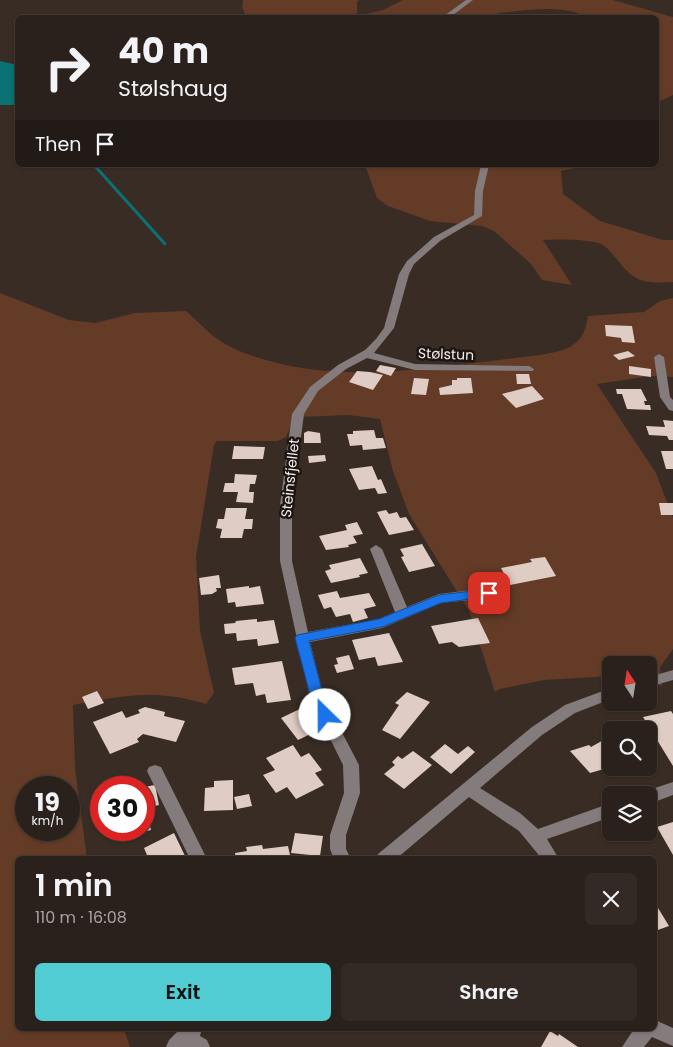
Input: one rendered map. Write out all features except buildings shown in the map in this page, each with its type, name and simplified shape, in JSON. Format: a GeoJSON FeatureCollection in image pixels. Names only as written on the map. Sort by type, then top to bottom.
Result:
{"type":"FeatureCollection","features":[{"type":"Feature","properties":{"kind":"street"},"geometry":{"type":"LineString","coordinates":[[448,15],[470,0]]}},
{"type":"Feature","properties":{"kind":"street","name":"Steinsfjellet"},"geometry":{"type":"LineString","coordinates":[[342,856],[338,849],[338,835],[352,793],[351,765],[317,698],[286,561],[291,457],[298,414],[314,389],[342,367],[365,354],[380,341],[389,328],[404,274],[410,263],[437,239],[474,220],[478,216],[479,191],[485,167]]}},
{"type":"Feature","properties":{"kind":"street","name":"Stølstun"},"geometry":{"type":"LineString","coordinates":[[365,354],[415,367],[529,369]]}},
{"type":"Feature","properties":{"kind":"street"},"geometry":{"type":"LineString","coordinates":[[659,357],[664,397],[673,408]]}},
{"type":"Feature","properties":{"kind":"street"},"geometry":{"type":"LineString","coordinates":[[376,549],[402,615]]}},
{"type":"Feature","properties":{"kind":"street"},"geometry":{"type":"LineString","coordinates":[[302,638],[382,623],[439,599],[489,593]]}},
{"type":"Feature","properties":{"kind":"street"},"geometry":{"type":"LineString","coordinates":[[658,679],[673,675]]}},
{"type":"Feature","properties":{"kind":"street"},"geometry":{"type":"LineString","coordinates":[[388,856],[537,731],[570,709],[602,697]]}},
{"type":"Feature","properties":{"kind":"street"},"geometry":{"type":"LineString","coordinates":[[155,771],[198,856]]}},
{"type":"Feature","properties":{"kind":"street"},"geometry":{"type":"LineString","coordinates":[[467,788],[520,821],[537,836],[549,856]]}},
{"type":"Feature","properties":{"kind":"street"},"geometry":{"type":"LineString","coordinates":[[657,794],[673,788]]}},
{"type":"Feature","properties":{"kind":"street"},"geometry":{"type":"LineString","coordinates":[[537,836],[602,813]]}},
{"type":"Feature","properties":{"kind":"street"},"geometry":{"type":"LineString","coordinates":[[657,1030],[673,1037]]}},
{"type":"Feature","properties":{"kind":"street"},"geometry":{"type":"LineString","coordinates":[[632,1047],[644,1031]]}},
{"type":"Feature","properties":{"kind":"shaded area"},"geometry":{"type":"Polygon","coordinates":[[[243,0],[359,0],[357,2],[357,15],[245,15],[242,6],[243,0]]]}},
{"type":"Feature","properties":{"kind":"shaded area"},"geometry":{"type":"Polygon","coordinates":[[[403,0],[613,0],[673,17],[673,95],[659,102],[659,15],[581,15],[555,9],[498,13],[497,15],[361,15],[383,10],[403,0]]]}},
{"type":"Feature","properties":{"kind":"shaded area"},"geometry":{"type":"Polygon","coordinates":[[[366,167],[580,167],[561,171],[563,194],[600,221],[663,240],[673,240],[673,282],[643,281],[631,275],[603,245],[564,240],[543,240],[572,285],[542,280],[531,264],[494,231],[482,226],[430,221],[388,206],[377,198],[366,167]]]}},
{"type":"Feature","properties":{"kind":"shaded area"},"geometry":{"type":"Polygon","coordinates":[[[0,293],[69,320],[95,323],[135,313],[186,311],[212,335],[231,347],[252,356],[296,367],[325,371],[356,372],[417,369],[560,351],[573,345],[580,339],[588,316],[644,312],[660,301],[673,298],[673,377],[651,376],[597,384],[656,473],[673,518],[673,649],[660,667],[662,686],[658,685],[658,656],[602,656],[602,677],[544,680],[500,689],[495,692],[469,611],[409,514],[393,471],[380,419],[348,415],[299,417],[294,419],[286,437],[278,441],[217,441],[214,445],[196,557],[200,631],[214,693],[206,704],[172,696],[140,695],[73,705],[76,776],[15,776],[15,841],[80,841],[80,806],[87,856],[15,856],[15,1031],[125,1031],[130,1047],[0,1047],[0,293]]]}},
{"type":"Feature","properties":{"kind":"water"},"geometry":{"type":"Polygon","coordinates":[[[0,61],[15,65],[15,105],[0,105],[0,61]]]}},
{"type":"Feature","properties":{"kind":"waterway"},"geometry":{"type":"LineString","coordinates":[[96,167],[165,244]]}},
{"type":"Feature","properties":{"kind":"route"},"geometry":{"type":"LineString","coordinates":[[325,715],[317,698],[302,638],[393,620],[439,599],[489,593]]}}]}
